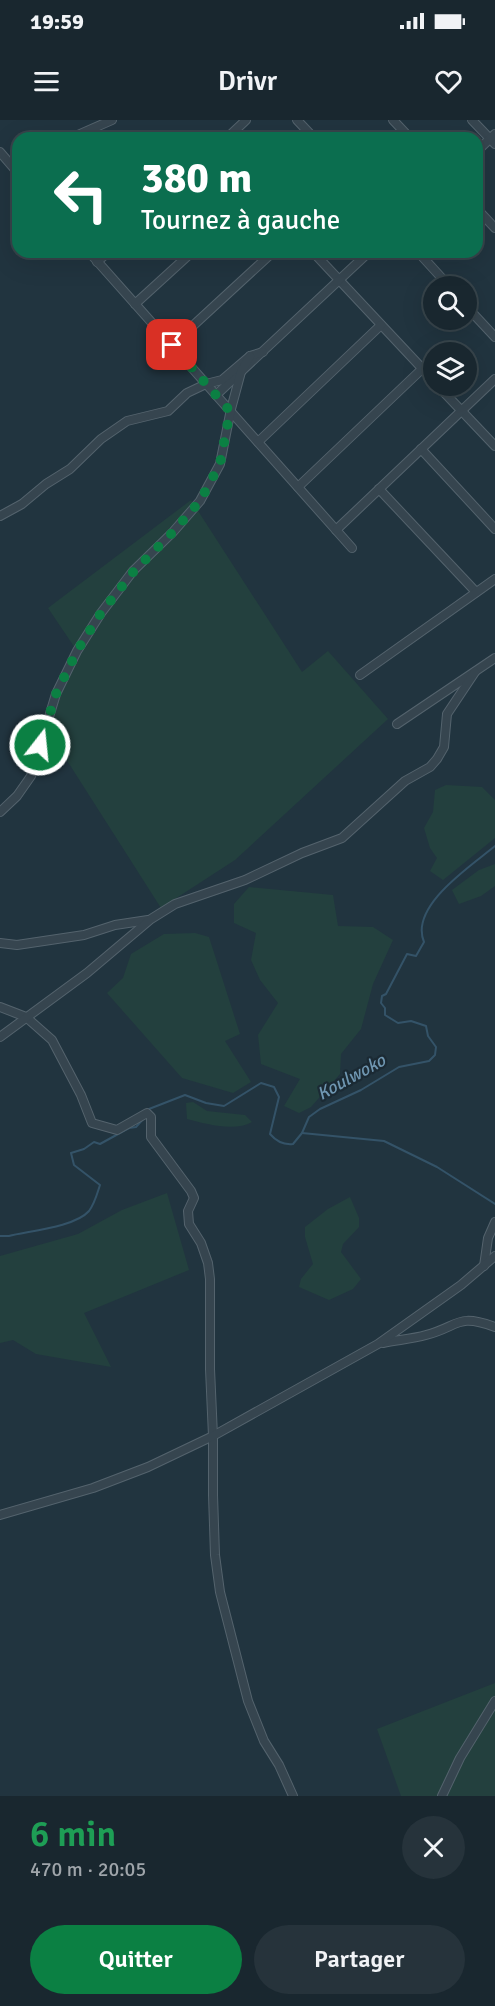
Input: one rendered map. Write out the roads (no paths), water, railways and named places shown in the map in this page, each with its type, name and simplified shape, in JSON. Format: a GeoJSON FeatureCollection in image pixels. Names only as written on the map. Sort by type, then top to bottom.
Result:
{"type":"FeatureCollection","features":[{"type":"Feature","properties":{"kind":"street"},"geometry":{"type":"LineString","coordinates":[[85,132],[112,120]]}},
{"type":"Feature","properties":{"kind":"street"},"geometry":{"type":"LineString","coordinates":[[233,132],[246,120]]}},
{"type":"Feature","properties":{"kind":"street"},"geometry":{"type":"LineString","coordinates":[[297,120],[308,132]]}},
{"type":"Feature","properties":{"kind":"street"},"geometry":{"type":"LineString","coordinates":[[393,120],[404,132]]}},
{"type":"Feature","properties":{"kind":"street"},"geometry":{"type":"LineString","coordinates":[[472,120],[493,139]]}},
{"type":"Feature","properties":{"kind":"street"},"geometry":{"type":"LineString","coordinates":[[0,152],[12,161]]}},
{"type":"Feature","properties":{"kind":"street"},"geometry":{"type":"LineString","coordinates":[[483,215],[495,228]]}},
{"type":"Feature","properties":{"kind":"street"},"geometry":{"type":"LineString","coordinates":[[94,258],[352,548]]}},
{"type":"Feature","properties":{"kind":"street"},"geometry":{"type":"LineString","coordinates":[[98,262],[102,258]]}},
{"type":"Feature","properties":{"kind":"street"},"geometry":{"type":"LineString","coordinates":[[135,304],[185,258]]}},
{"type":"Feature","properties":{"kind":"street"},"geometry":{"type":"LineString","coordinates":[[172,345],[266,258]]}},
{"type":"Feature","properties":{"kind":"street"},"geometry":{"type":"LineString","coordinates":[[298,487],[422,369],[319,258]]}},
{"type":"Feature","properties":{"kind":"street"},"geometry":{"type":"LineString","coordinates":[[216,395],[363,258]]}},
{"type":"Feature","properties":{"kind":"street"},"geometry":{"type":"LineString","coordinates":[[423,258],[440,276]]}},
{"type":"Feature","properties":{"kind":"street"},"geometry":{"type":"LineString","coordinates":[[477,318],[495,337]]}},
{"type":"Feature","properties":{"kind":"street"},"geometry":{"type":"LineString","coordinates":[[258,442],[381,325]]}},
{"type":"Feature","properties":{"kind":"street"},"geometry":{"type":"LineString","coordinates":[[0,516],[22,504],[46,484],[70,469],[102,438],[127,421],[168,411],[187,393],[206,384],[222,380],[250,356],[263,352]]}},
{"type":"Feature","properties":{"kind":"street"},"geometry":{"type":"LineString","coordinates":[[0,812],[31,776],[56,694],[77,651],[101,613],[134,571],[200,501],[220,464],[230,411],[241,372],[250,356]]}},
{"type":"Feature","properties":{"kind":"street"},"geometry":{"type":"LineString","coordinates":[[336,530],[495,380]]}},
{"type":"Feature","properties":{"kind":"street"},"geometry":{"type":"LineString","coordinates":[[448,396],[495,446]]}},
{"type":"Feature","properties":{"kind":"street"},"geometry":{"type":"LineString","coordinates":[[421,449],[495,529]]}},
{"type":"Feature","properties":{"kind":"street"},"geometry":{"type":"LineString","coordinates":[[379,489],[476,592]]}},
{"type":"Feature","properties":{"kind":"street"},"geometry":{"type":"LineString","coordinates":[[360,675],[495,579]]}},
{"type":"Feature","properties":{"kind":"street"},"geometry":{"type":"LineString","coordinates":[[397,724],[495,658]]}},
{"type":"Feature","properties":{"kind":"street"},"geometry":{"type":"LineString","coordinates":[[0,1037],[87,973],[151,919],[175,904],[245,880],[302,853],[342,838],[405,781],[430,767],[437,759],[444,747],[447,714],[475,672]]}},
{"type":"Feature","properties":{"kind":"street"},"geometry":{"type":"LineString","coordinates":[[0,942],[17,945],[84,935],[115,925],[151,919]]}},
{"type":"Feature","properties":{"kind":"street"},"geometry":{"type":"LineString","coordinates":[[0,1007],[26,1017],[52,1040],[81,1095],[92,1123],[117,1130],[147,1113],[152,1117],[151,1137],[194,1198],[188,1211],[189,1224],[201,1243],[208,1263],[210,1279],[215,1555],[220,1592],[248,1701],[264,1740],[293,1796]]}},
{"type":"Feature","properties":{"kind":"street"},"geometry":{"type":"LineString","coordinates":[[484,1266],[488,1238],[495,1222]]}},
{"type":"Feature","properties":{"kind":"street"},"geometry":{"type":"LineString","coordinates":[[0,1515],[93,1488],[148,1467],[213,1436],[378,1344],[461,1285],[495,1256]]}},
{"type":"Feature","properties":{"kind":"street"},"geometry":{"type":"LineString","coordinates":[[378,1344],[427,1335],[462,1320],[474,1320],[495,1327]]}},
{"type":"Feature","properties":{"kind":"street"},"geometry":{"type":"LineString","coordinates":[[442,1796],[460,1758],[495,1701]]}},
{"type":"Feature","properties":{"kind":"waterway","name":"Koulwoko"},"geometry":{"type":"LineString","coordinates":[[147,1112],[149,1109],[185,1095],[206,1103],[224,1106],[261,1083],[274,1087],[279,1097],[270,1134],[280,1142],[293,1144],[302,1133],[309,1117],[320,1109],[361,1090],[399,1067],[429,1061],[435,1055],[436,1047],[428,1036],[426,1026],[411,1021],[398,1023],[385,1015],[385,1008],[381,1003],[382,996],[386,994],[407,954],[416,956],[424,942],[422,928],[425,915],[434,901],[458,876],[495,846]]}},
{"type":"Feature","properties":{"kind":"waterway","name":"Koulwoko"},"geometry":{"type":"LineString","coordinates":[[0,1236],[63,1225],[89,1211],[100,1185],[74,1165],[71,1153],[84,1149],[94,1142],[100,1144],[129,1128],[136,1127],[145,1117]]}},
{"type":"Feature","properties":{"kind":"waterway"},"geometry":{"type":"LineString","coordinates":[[302,1133],[384,1141],[437,1167],[495,1204]]}}]}
